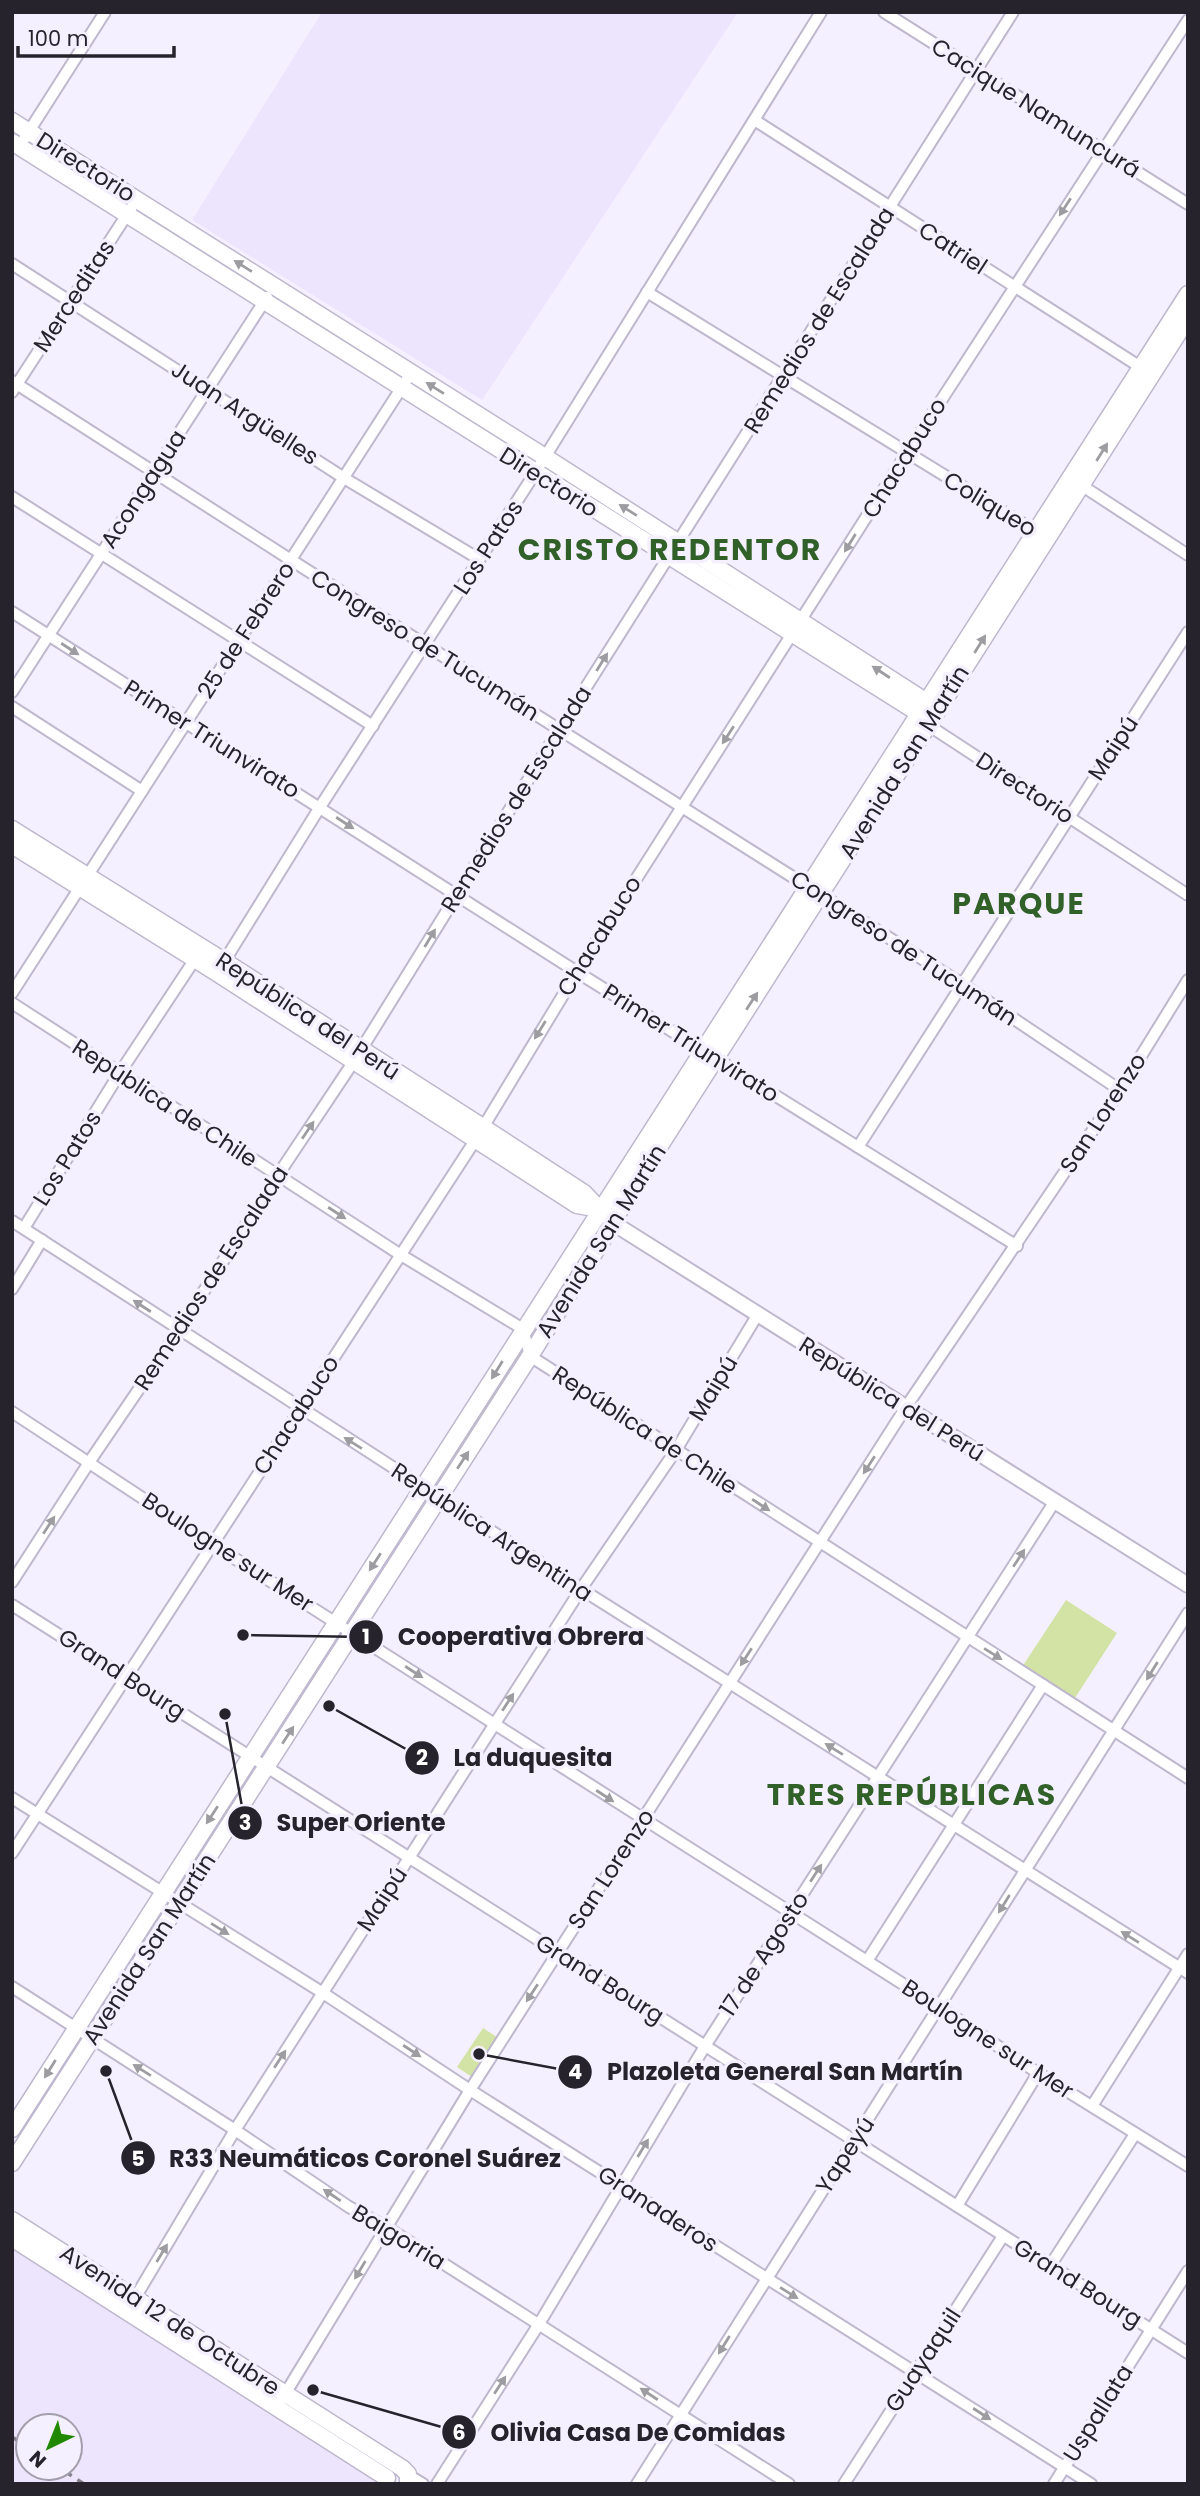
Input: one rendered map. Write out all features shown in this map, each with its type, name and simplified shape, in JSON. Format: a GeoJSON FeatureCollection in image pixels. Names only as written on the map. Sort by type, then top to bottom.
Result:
{"type":"FeatureCollection","features":[{"type":"Feature","properties":{"kind":"main road","name":"Directorio"},"geometry":{"type":"LineString","coordinates":[[12,121],[801,621],[928,713]]}},
{"type":"Feature","properties":{"kind":"main road","name":"Directorio"},"geometry":{"type":"LineString","coordinates":[[16,144],[792,635],[928,713]]}},
{"type":"Feature","properties":{"kind":"main road","name":"Avenida San Martín"},"geometry":{"type":"LineString","coordinates":[[1041,534],[1081,485],[1188,294]]}},
{"type":"Feature","properties":{"kind":"main road","name":"Avenida San Martín"},"geometry":{"type":"LineString","coordinates":[[12,2129],[600,1209],[709,1054],[1145,370],[1188,318]]}},
{"type":"Feature","properties":{"kind":"main road","name":"República del Perú"},"geometry":{"type":"LineString","coordinates":[[12,829],[84,882],[479,1133],[584,1193],[614,1223]]}},
{"type":"Feature","properties":{"kind":"main road","name":"República del Perú"},"geometry":{"type":"LineString","coordinates":[[12,845],[84,882]]}},
{"type":"Feature","properties":{"kind":"main road","name":"Avenida San Martín"},"geometry":{"type":"LineString","coordinates":[[12,2163],[614,1223],[709,1054]]}},
{"type":"Feature","properties":{"kind":"main road","name":"Avenida 12 de Octubre"},"geometry":{"type":"LineString","coordinates":[[12,2220],[131,2304],[281,2400],[398,2480]]}},
{"type":"Feature","properties":{"kind":"main road","name":"Avenida 12 de Octubre"},"geometry":{"type":"LineString","coordinates":[[12,2238],[131,2304]]}},
{"type":"Feature","properties":{"kind":"street"},"geometry":{"type":"LineString","coordinates":[[16,144],[28,131],[105,12]]}},
{"type":"Feature","properties":{"kind":"street","name":"Los Patos"},"geometry":{"type":"LineString","coordinates":[[221,967],[320,807],[535,473],[756,121],[821,12]]}},
{"type":"Feature","properties":{"kind":"street","name":"Cacique Namuncurá"},"geometry":{"type":"LineString","coordinates":[[884,12],[1188,204]]}},
{"type":"Feature","properties":{"kind":"street","name":"Remedios de Escalada"},"geometry":{"type":"LineString","coordinates":[[12,1582],[358,1056],[559,730],[1013,12]]}},
{"type":"Feature","properties":{"kind":"street","name":"Chacabuco"},"geometry":{"type":"LineString","coordinates":[[12,1853],[401,1255],[577,972],[907,453],[1188,20]]}},
{"type":"Feature","properties":{"kind":"street","name":"Catriel"},"geometry":{"type":"LineString","coordinates":[[756,121],[1145,370]]}},
{"type":"Feature","properties":{"kind":"street","name":"Merceditas"},"geometry":{"type":"LineString","coordinates":[[14,386],[136,199]]}},
{"type":"Feature","properties":{"kind":"street","name":"Juan Argüelles"},"geometry":{"type":"LineString","coordinates":[[12,264],[344,478],[479,559]]}},
{"type":"Feature","properties":{"kind":"street","name":"Acongagua"},"geometry":{"type":"LineString","coordinates":[[12,692],[274,286]]}},
{"type":"Feature","properties":{"kind":"street","name":"Coliqueo"},"geometry":{"type":"LineString","coordinates":[[647,292],[1041,534]]}},
{"type":"Feature","properties":{"kind":"street","name":"25 de Febrero"},"geometry":{"type":"LineString","coordinates":[[12,993],[411,373]]}},
{"type":"Feature","properties":{"kind":"street","name":"Congreso de Tucumán"},"geometry":{"type":"LineString","coordinates":[[14,386],[962,984],[1120,1090]]}},
{"type":"Feature","properties":{"kind":"street"},"geometry":{"type":"LineString","coordinates":[[1081,485],[1188,555]]}},
{"type":"Feature","properties":{"kind":"street"},"geometry":{"type":"LineString","coordinates":[[12,497],[373,726]]}},
{"type":"Feature","properties":{"kind":"street","name":"Primer Triunvirato"},"geometry":{"type":"LineString","coordinates":[[12,612],[577,972],[1017,1246]]}},
{"type":"Feature","properties":{"kind":"street","name":"Maipú"},"geometry":{"type":"LineString","coordinates":[[858,1147],[1188,632]]}},
{"type":"Feature","properties":{"kind":"street"},"geometry":{"type":"LineString","coordinates":[[12,707],[142,791]]}},
{"type":"Feature","properties":{"kind":"street","name":"Directorio"},"geometry":{"type":"LineString","coordinates":[[928,713],[1068,816],[1188,895]]}},
{"type":"Feature","properties":{"kind":"street","name":"Los Patos"},"geometry":{"type":"LineString","coordinates":[[24,1228],[119,1074],[199,954]]}},
{"type":"Feature","properties":{"kind":"street","name":"San Lorenzo"},"geometry":{"type":"LineString","coordinates":[[281,2400],[470,2090],[642,1819],[906,1407],[1017,1246],[1120,1090],[1188,980]]}},
{"type":"Feature","properties":{"kind":"street","name":"República de Chile"},"geometry":{"type":"LineString","coordinates":[[12,1003],[401,1255],[523,1329],[530,1356],[1188,1778]]}},
{"type":"Feature","properties":{"kind":"street","name":"República Argentina"},"geometry":{"type":"LineString","coordinates":[[12,1221],[581,1589],[1184,1971]]}},
{"type":"Feature","properties":{"kind":"street","name":"República del Perú"},"geometry":{"type":"LineString","coordinates":[[614,1223],[1188,1585]]}},
{"type":"Feature","properties":{"kind":"street","name":"Los Patos"},"geometry":{"type":"LineString","coordinates":[[12,1289],[42,1240]]}},
{"type":"Feature","properties":{"kind":"street","name":"Maipú"},"geometry":{"type":"LineString","coordinates":[[131,2304],[235,2130],[581,1589],[676,1450],[758,1314]]}},
{"type":"Feature","properties":{"kind":"street","name":"Boulogne sur Mer"},"geometry":{"type":"LineString","coordinates":[[12,1412],[212,1544],[791,1912],[1038,2073],[1188,2166]]}},
{"type":"Feature","properties":{"kind":"street","name":"17 de Agosto"},"geometry":{"type":"LineString","coordinates":[[437,2484],[539,2324],[705,2046],[1055,1501]]}},
{"type":"Feature","properties":{"kind":"street","name":"Grand Bourg"},"geometry":{"type":"LineString","coordinates":[[12,1605],[1188,2353]]}},
{"type":"Feature","properties":{"kind":"street","name":"Yapeyú"},"geometry":{"type":"LineString","coordinates":[[637,2484],[1188,1613]]}},
{"type":"Feature","properties":{"kind":"street"},"geometry":{"type":"LineString","coordinates":[[867,1961],[1043,1685]]}},
{"type":"Feature","properties":{"kind":"street","name":"Granaderos"},"geometry":{"type":"LineString","coordinates":[[12,1798],[323,1993],[470,2090],[1091,2484]]}},
{"type":"Feature","properties":{"kind":"street"},"geometry":{"type":"LineString","coordinates":[[1092,2106],[1184,1971],[1188,1954]]}},
{"type":"Feature","properties":{"kind":"street","name":"Baigorria"},"geometry":{"type":"LineString","coordinates":[[12,1987],[235,2130],[349,2207],[386,2227],[789,2484]]}},
{"type":"Feature","properties":{"kind":"street"},"geometry":{"type":"LineString","coordinates":[[957,2206],[1038,2073]]}},
{"type":"Feature","properties":{"kind":"street"},"geometry":{"type":"LineString","coordinates":[[1050,2266],[1135,2134]]}},
{"type":"Feature","properties":{"kind":"street","name":"Guayaquil"},"geometry":{"type":"LineString","coordinates":[[844,2484],[1003,2236]]}},
{"type":"Feature","properties":{"kind":"street","name":"Uspallata"},"geometry":{"type":"LineString","coordinates":[[1054,2484],[1188,2271]]}},
{"type":"Feature","properties":{"kind":"shaded area"},"geometry":{"type":"Polygon","coordinates":[[[322,12],[738,12],[482,400],[192,220],[322,12]]]}},
{"type":"Feature","properties":{"kind":"shaded area"},"geometry":{"type":"Polygon","coordinates":[[[12,2247],[369,2474],[374,2484],[12,2484],[12,2247]]]}},
{"type":"Feature","properties":{"kind":"green space"},"geometry":{"type":"Polygon","coordinates":[[[519,1349],[522,1354],[439,1480],[437,1478],[519,1349]]]}},
{"type":"Feature","properties":{"kind":"green space"},"geometry":{"type":"Polygon","coordinates":[[[1066,1600],[1117,1633],[1073,1701],[1022,1667],[1066,1600]]]}},
{"type":"Feature","properties":{"kind":"green space"},"geometry":{"type":"Polygon","coordinates":[[[483,2028],[501,2040],[475,2079],[457,2067],[483,2028]]]}},
{"type":"Feature","properties":{"kind":"place","name":"Cooperativa Obrera"},"geometry":{"type":"Point","coordinates":[243,1635]}},
{"type":"Feature","properties":{"kind":"place","name":"La duquesita"},"geometry":{"type":"Point","coordinates":[329,1706]}},
{"type":"Feature","properties":{"kind":"place","name":"Super Oriente"},"geometry":{"type":"Point","coordinates":[225,1714]}},
{"type":"Feature","properties":{"kind":"place","name":"Plazoleta General San Martín"},"geometry":{"type":"Point","coordinates":[479,2054]}},
{"type":"Feature","properties":{"kind":"place","name":"R33 Neumáticos Coronel Suárez"},"geometry":{"type":"Point","coordinates":[106,2071]}},
{"type":"Feature","properties":{"kind":"place","name":"Olivia Casa De Comidas"},"geometry":{"type":"Point","coordinates":[313,2390]}},
{"type":"Feature","properties":{"kind":"district","name":"CRISTO REDENTOR"},"geometry":{"type":"Point","coordinates":[670,549]}},
{"type":"Feature","properties":{"kind":"district","name":"PARQUE"},"geometry":{"type":"Point","coordinates":[1019,903]}},
{"type":"Feature","properties":{"kind":"district","name":"TRES REPÚBLICAS"},"geometry":{"type":"Point","coordinates":[912,1794]}}]}
